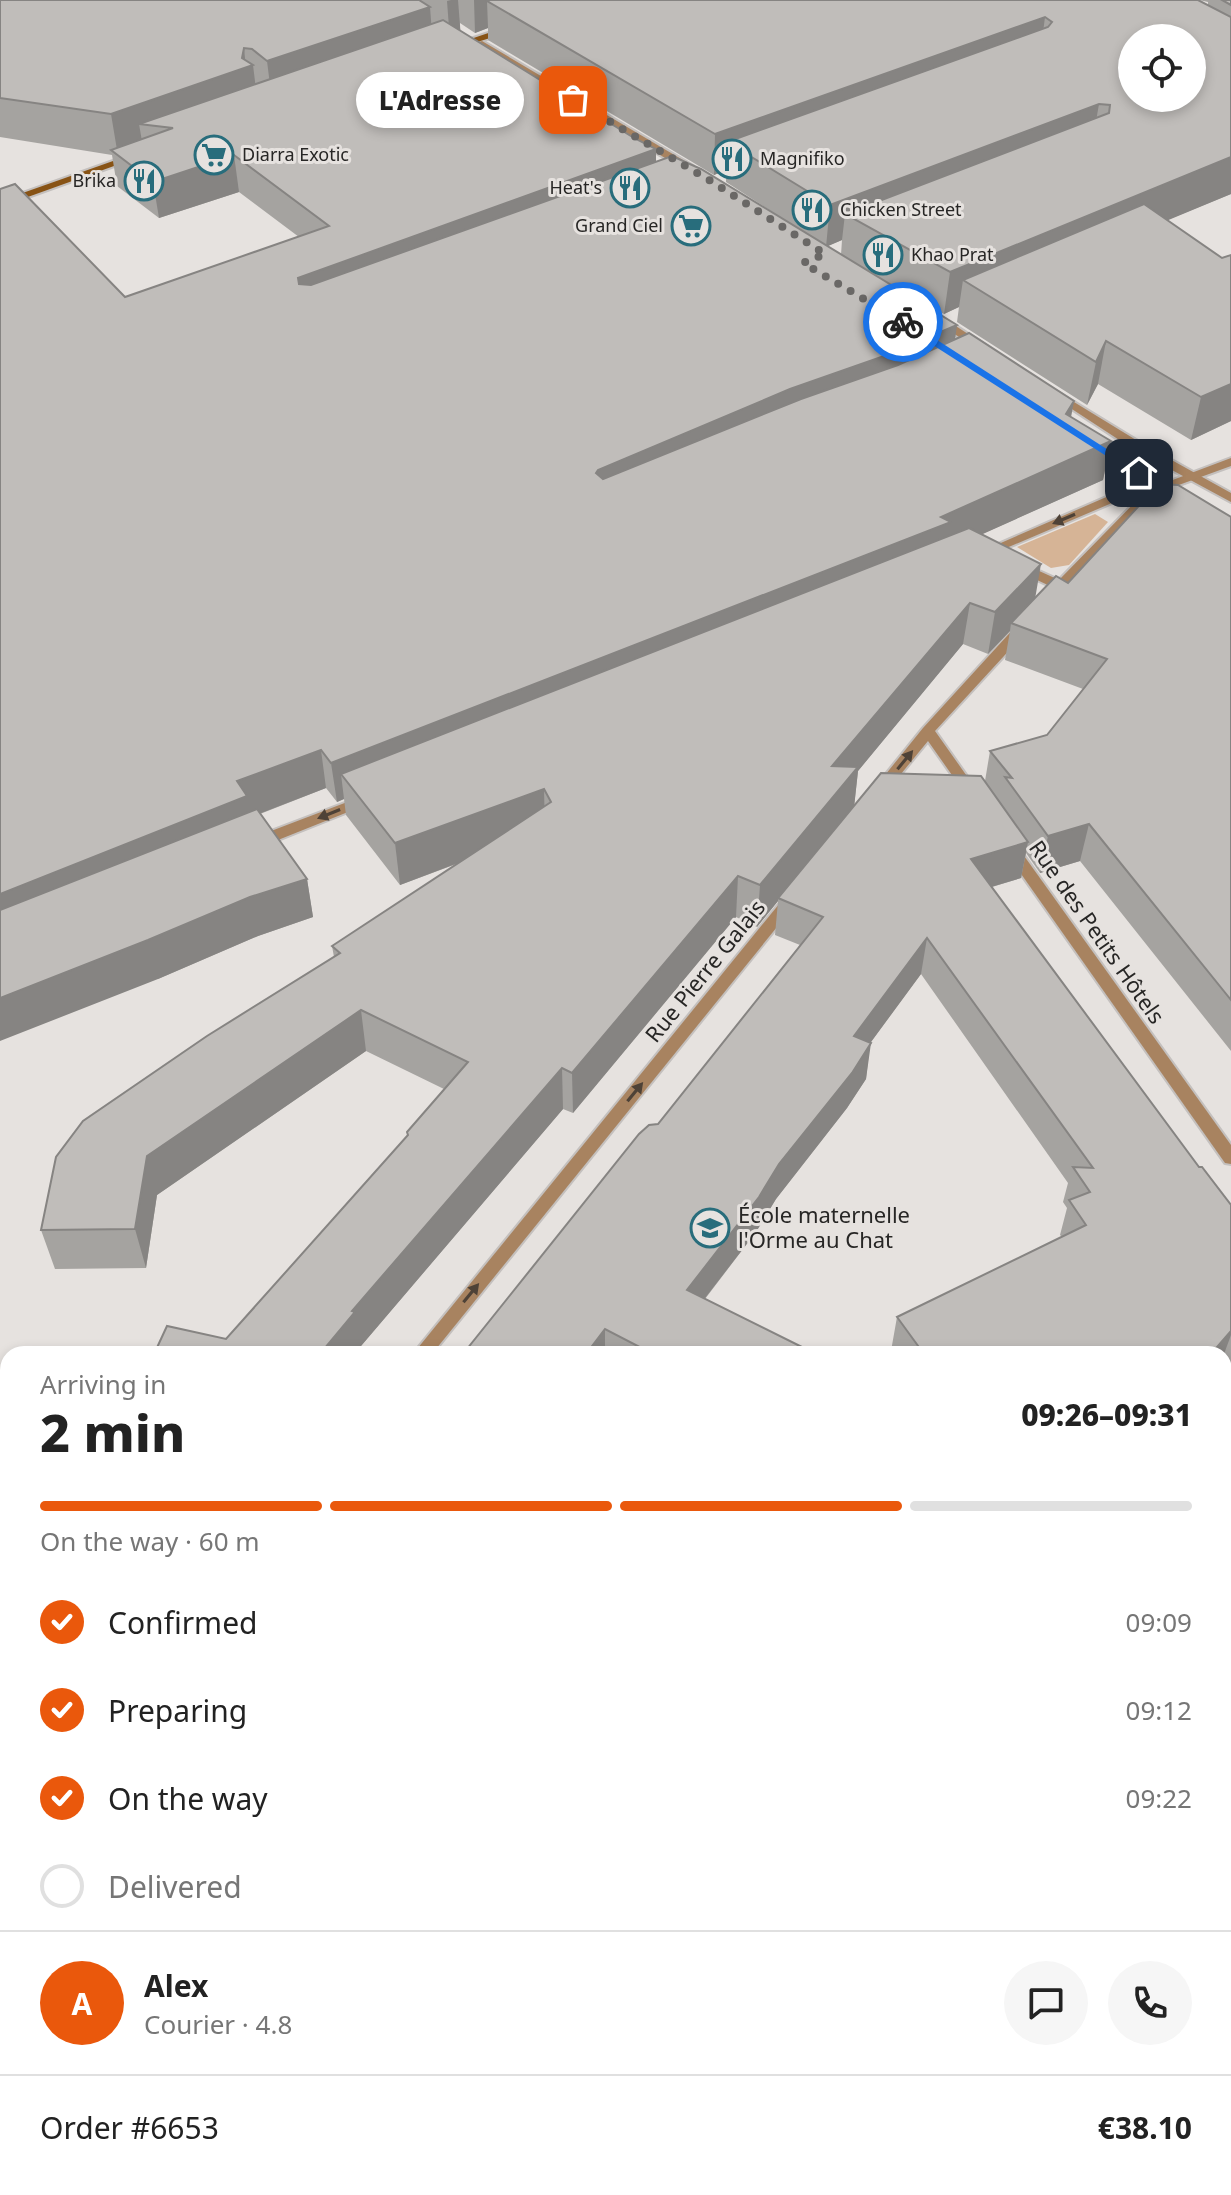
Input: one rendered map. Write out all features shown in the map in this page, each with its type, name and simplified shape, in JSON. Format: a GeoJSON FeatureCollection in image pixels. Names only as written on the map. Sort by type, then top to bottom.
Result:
{"type":"FeatureCollection","features":[{"type":"Feature","properties":{"kind":"main road"},"geometry":{"type":"LineString","coordinates":[[447,48],[469,37],[518,26]]}},
{"type":"Feature","properties":{"kind":"main road"},"geometry":{"type":"LineString","coordinates":[[447,48],[468,61]]}},
{"type":"Feature","properties":{"kind":"main road"},"geometry":{"type":"LineString","coordinates":[[0,204],[145,153]]}},
{"type":"Feature","properties":{"kind":"main road"},"geometry":{"type":"LineString","coordinates":[[1074,433],[1196,508]]}},
{"type":"Feature","properties":{"kind":"street"},"geometry":{"type":"LineString","coordinates":[[469,37],[697,173]]}},
{"type":"Feature","properties":{"kind":"street"},"geometry":{"type":"LineString","coordinates":[[930,320],[943,321],[957,315]]}},
{"type":"Feature","properties":{"kind":"street"},"geometry":{"type":"LineString","coordinates":[[943,321],[994,355]]}},
{"type":"Feature","properties":{"kind":"street"},"geometry":{"type":"LineString","coordinates":[[1046,388],[1192,478],[1231,498]]}},
{"type":"Feature","properties":{"kind":"street"},"geometry":{"type":"LineString","coordinates":[[969,559],[999,558],[1131,491],[1164,487],[1231,462]]}},
{"type":"Feature","properties":{"kind":"street"},"geometry":{"type":"LineString","coordinates":[[872,800],[928,731],[1060,586],[1144,498],[1164,487]]}},
{"type":"Feature","properties":{"kind":"street"},"geometry":{"type":"LineString","coordinates":[[999,558],[1060,586]]}},
{"type":"Feature","properties":{"kind":"street"},"geometry":{"type":"LineString","coordinates":[[928,731],[983,809]]}},
{"type":"Feature","properties":{"kind":"street"},"geometry":{"type":"LineString","coordinates":[[251,845],[382,793]]}},
{"type":"Feature","properties":{"kind":"street","name":"Rue des Petits Hôtels"},"geometry":{"type":"LineString","coordinates":[[1001,835],[1231,1158]]}},
{"type":"Feature","properties":{"kind":"street","name":"Rue Pierre Galais"},"geometry":{"type":"LineString","coordinates":[[428,1346],[802,886]]}},
{"type":"Feature","properties":{"kind":"shaded area"},"geometry":{"type":"Polygon","coordinates":[[[1095,514],[1108,522],[1069,565],[1051,568],[1017,547],[1095,514]]]}},
{"type":"Feature","properties":{"kind":"building"},"geometry":{"type":"Polygon","coordinates":[[[0,0],[419,0],[430,7],[267,61],[252,49],[244,48],[242,58],[253,65],[111,114],[0,98],[0,0]]]}},
{"type":"Feature","properties":{"kind":"building"},"geometry":{"type":"Polygon","coordinates":[[[1198,0],[1231,17],[1231,157],[950,272],[845,214],[1109,113],[1110,105],[1099,104],[830,205],[727,142],[1048,27],[1052,22],[1045,17],[715,134],[487,1],[1198,0]]]}},
{"type":"Feature","properties":{"kind":"building"},"geometry":{"type":"Polygon","coordinates":[[[443,20],[656,149],[298,278],[299,284],[311,285],[672,156],[701,169],[957,325],[887,355],[790,389],[598,470],[596,473],[603,479],[801,399],[898,365],[969,333],[1074,401],[1066,414],[1111,441],[941,517],[951,522],[331,763],[321,750],[237,781],[247,796],[0,894],[0,189],[15,184],[125,297],[329,226],[234,155],[153,182],[111,150],[173,128],[139,124],[443,20]]]}},
{"type":"Feature","properties":{"kind":"building"},"geometry":{"type":"Polygon","coordinates":[[[1144,204],[1222,258],[1231,255],[1231,384],[1201,397],[1106,341],[1096,362],[963,280],[1144,204]]]}},
{"type":"Feature","properties":{"kind":"building"},"geometry":{"type":"Polygon","coordinates":[[[1159,484],[1178,485],[1231,517],[1231,1000],[1089,824],[1048,836],[1005,777],[1012,778],[990,751],[1047,735],[1107,659],[1011,623],[1056,576],[1068,583],[1159,484]]]}},
{"type":"Feature","properties":{"kind":"building"},"geometry":{"type":"Polygon","coordinates":[[[969,528],[1041,564],[995,612],[970,603],[832,766],[858,767],[760,885],[738,876],[572,1073],[562,1068],[352,1311],[355,1312],[327,1346],[158,1346],[167,1326],[226,1339],[408,1135],[407,1132],[468,1062],[361,1010],[147,1156],[135,1229],[41,1230],[56,1157],[83,1121],[207,1036],[340,953],[332,946],[551,802],[544,789],[395,843],[341,774],[969,528]]]}},
{"type":"Feature","properties":{"kind":"building"},"geometry":{"type":"Polygon","coordinates":[[[881,773],[981,776],[1028,842],[971,859],[1199,1167],[1231,1205],[1231,1331],[1218,1346],[918,1346],[897,1317],[1086,1225],[1069,1200],[1090,1192],[1073,1167],[1093,1168],[927,938],[854,1036],[871,1043],[852,1073],[779,1164],[759,1197],[687,1290],[800,1346],[638,1346],[605,1329],[592,1346],[469,1346],[639,1134],[649,1125],[658,1124],[823,917],[778,898],[881,773]]]}},
{"type":"Feature","properties":{"kind":"building"},"geometry":{"type":"Polygon","coordinates":[[[257,809],[307,879],[250,897],[0,998],[0,910],[257,809]]]}},
{"type":"Feature","properties":{"kind":"way so far"},"geometry":{"type":"LineString","coordinates":[[573,100],[711,181],[825,254],[803,263],[903,322]]}},
{"type":"Feature","properties":{"kind":"place","name":"L'Adresse"},"geometry":{"type":"Point","coordinates":[573,100]}},
{"type":"Feature","properties":{"kind":"place","name":"Diarra Exotic"},"geometry":{"type":"Point","coordinates":[214,155]}},
{"type":"Feature","properties":{"kind":"place","name":"Magnifiko"},"geometry":{"type":"Point","coordinates":[732,159]}},
{"type":"Feature","properties":{"kind":"place","name":"Brika"},"geometry":{"type":"Point","coordinates":[144,181]}},
{"type":"Feature","properties":{"kind":"place","name":"Heat's"},"geometry":{"type":"Point","coordinates":[630,188]}},
{"type":"Feature","properties":{"kind":"place","name":"Chicken Street"},"geometry":{"type":"Point","coordinates":[812,210]}},
{"type":"Feature","properties":{"kind":"place","name":"Grand Ciel"},"geometry":{"type":"Point","coordinates":[691,226]}},
{"type":"Feature","properties":{"kind":"place","name":"Khao Prat"},"geometry":{"type":"Point","coordinates":[883,255]}},
{"type":"Feature","properties":{"kind":"place","name":"École maternelle l'Orme au Chat"},"geometry":{"type":"Point","coordinates":[710,1228]}},
{"type":"Feature","properties":{"kind":"route"},"geometry":{"type":"LineString","coordinates":[[903,322],[1114,460],[1139,473]]}}]}
